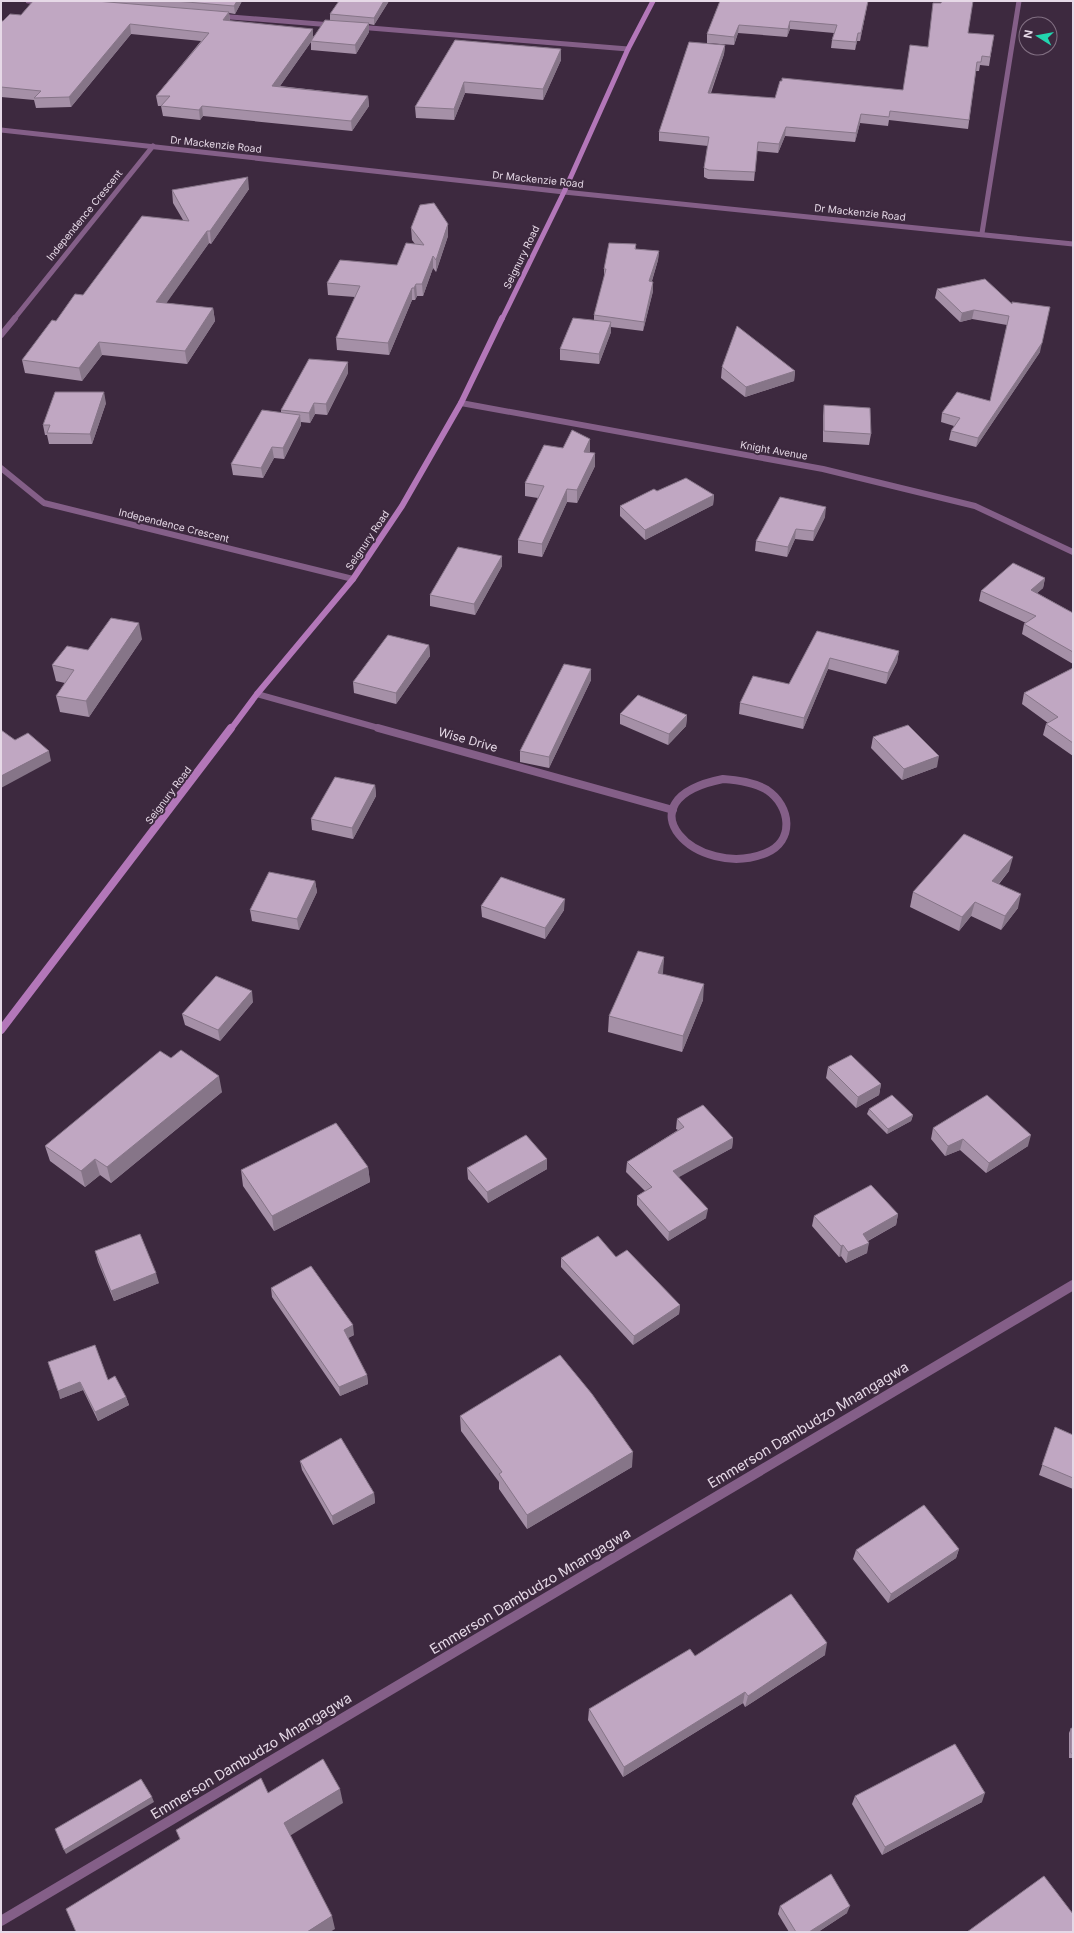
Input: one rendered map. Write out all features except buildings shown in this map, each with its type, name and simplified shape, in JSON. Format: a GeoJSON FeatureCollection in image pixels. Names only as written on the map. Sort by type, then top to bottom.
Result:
{"type":"FeatureCollection","features":[{"type":"Feature","properties":{"kind":"main road","name":"Seignury Road"},"geometry":{"type":"LineString","coordinates":[[1,1030],[257,694],[353,579],[402,506],[461,403],[564,192],[628,49],[653,1]]}},
{"type":"Feature","properties":{"kind":"street"},"geometry":{"type":"LineString","coordinates":[[28,1],[52,3]]}},
{"type":"Feature","properties":{"kind":"street"},"geometry":{"type":"LineString","coordinates":[[982,233],[1019,1]]}},
{"type":"Feature","properties":{"kind":"street"},"geometry":{"type":"LineString","coordinates":[[210,16],[336,26]]}},
{"type":"Feature","properties":{"kind":"street"},"geometry":{"type":"LineString","coordinates":[[352,27],[628,49]]}},
{"type":"Feature","properties":{"kind":"street","name":"Dr Mackenzie Road"},"geometry":{"type":"LineString","coordinates":[[1,130],[564,192],[982,233],[1073,244]]}},
{"type":"Feature","properties":{"kind":"street","name":"Independence Crescent"},"geometry":{"type":"LineString","coordinates":[[1,335],[153,146]]}},
{"type":"Feature","properties":{"kind":"street","name":"Knight Avenue"},"geometry":{"type":"LineString","coordinates":[[461,403],[823,470],[975,506],[1073,552]]}},
{"type":"Feature","properties":{"kind":"street","name":"Independence Crescent"},"geometry":{"type":"LineString","coordinates":[[1,468],[44,503],[353,579]]}},
{"type":"Feature","properties":{"kind":"street","name":"Wise Drive"},"geometry":{"type":"LineString","coordinates":[[257,694],[672,810]]}},
{"type":"Feature","properties":{"kind":"street"},"geometry":{"type":"LineString","coordinates":[[723,779],[742,781],[759,786],[774,795],[784,806],[789,818],[787,832],[779,844],[765,853],[748,858],[728,859],[708,855],[691,847],[679,836],[672,823],[672,810],[679,798],[690,788],[706,782],[723,779]]}},
{"type":"Feature","properties":{"kind":"street","name":"Emmerson Dambudzo Mnangagwa"},"geometry":{"type":"LineString","coordinates":[[1,1921],[1073,1285]]}}]}
